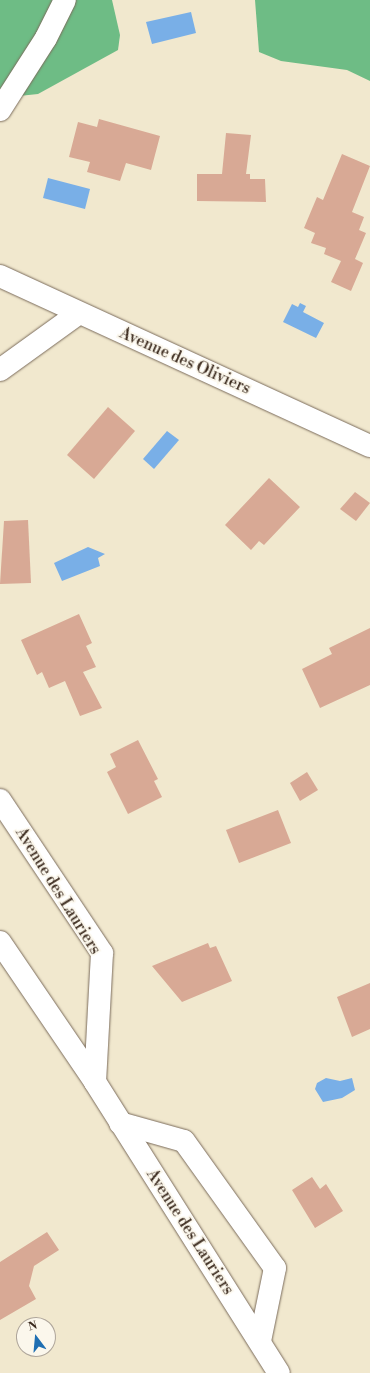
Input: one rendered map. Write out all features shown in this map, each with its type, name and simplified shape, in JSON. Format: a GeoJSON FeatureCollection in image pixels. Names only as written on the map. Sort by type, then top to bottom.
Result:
{"type":"FeatureCollection","features":[{"type":"Feature","properties":{"kind":"street"},"geometry":{"type":"LineString","coordinates":[[0,110],[65,0]]}},
{"type":"Feature","properties":{"kind":"street","name":"Avenue des Oliviers"},"geometry":{"type":"LineString","coordinates":[[0,276],[370,446]]}},
{"type":"Feature","properties":{"kind":"street"},"geometry":{"type":"LineString","coordinates":[[0,370],[79,313]]}},
{"type":"Feature","properties":{"kind":"street","name":"Avenue des Lauriers"},"geometry":{"type":"LineString","coordinates":[[0,800],[102,953],[95,1082]]}},
{"type":"Feature","properties":{"kind":"street","name":"Avenue des Lauriers"},"geometry":{"type":"LineString","coordinates":[[0,942],[95,1082],[279,1373]]}},
{"type":"Feature","properties":{"kind":"street"},"geometry":{"type":"LineString","coordinates":[[120,1123],[184,1141],[275,1268],[260,1341]]}},
{"type":"Feature","properties":{"kind":"green space"},"geometry":{"type":"Polygon","coordinates":[[[0,0],[112,0],[120,35],[118,50],[38,94],[0,98],[0,0]]]}},
{"type":"Feature","properties":{"kind":"green space"},"geometry":{"type":"Polygon","coordinates":[[[255,0],[370,0],[370,81],[347,70],[281,61],[259,52],[255,0]]]}},
{"type":"Feature","properties":{"kind":"water"},"geometry":{"type":"Polygon","coordinates":[[[191,12],[196,33],[152,44],[146,22],[191,12]]]}},
{"type":"Feature","properties":{"kind":"water"},"geometry":{"type":"Polygon","coordinates":[[[48,178],[90,189],[85,209],[43,198],[48,178]]]}},
{"type":"Feature","properties":{"kind":"water"},"geometry":{"type":"Polygon","coordinates":[[[300,303],[306,306],[303,312],[324,323],[316,338],[283,322],[292,304],[298,307],[300,303]]]}},
{"type":"Feature","properties":{"kind":"water"},"geometry":{"type":"Polygon","coordinates":[[[167,431],[179,440],[154,469],[143,459],[167,431]]]}},
{"type":"Feature","properties":{"kind":"water"},"geometry":{"type":"Polygon","coordinates":[[[88,547],[105,554],[98,558],[100,566],[62,581],[54,563],[88,547]]]}},
{"type":"Feature","properties":{"kind":"water"},"geometry":{"type":"Polygon","coordinates":[[[326,1078],[340,1081],[352,1078],[355,1090],[342,1098],[323,1102],[315,1089],[317,1083],[326,1078]]]}},
{"type":"Feature","properties":{"kind":"building"},"geometry":{"type":"Polygon","coordinates":[[[99,119],[160,136],[151,170],[126,163],[120,181],[87,172],[90,162],[69,157],[78,122],[97,127],[99,119]]]}},
{"type":"Feature","properties":{"kind":"building"},"geometry":{"type":"Polygon","coordinates":[[[226,133],[251,135],[246,174],[250,174],[250,179],[265,179],[266,202],[197,201],[197,174],[222,174],[226,133]]]}},
{"type":"Feature","properties":{"kind":"building"},"geometry":{"type":"Polygon","coordinates":[[[342,154],[370,166],[352,212],[364,217],[359,230],[366,233],[355,259],[363,263],[351,291],[331,282],[341,261],[324,254],[326,248],[311,243],[315,233],[304,228],[317,197],[323,200],[342,154]]]}},
{"type":"Feature","properties":{"kind":"building"},"geometry":{"type":"Polygon","coordinates":[[[108,407],[135,431],[94,479],[67,455],[108,407]]]}},
{"type":"Feature","properties":{"kind":"building"},"geometry":{"type":"Polygon","coordinates":[[[269,478],[300,507],[264,545],[259,541],[251,550],[225,525],[269,478]]]}},
{"type":"Feature","properties":{"kind":"building"},"geometry":{"type":"Polygon","coordinates":[[[355,492],[370,503],[356,521],[340,509],[355,492]]]}},
{"type":"Feature","properties":{"kind":"building"},"geometry":{"type":"Polygon","coordinates":[[[28,520],[31,583],[0,584],[4,521],[28,520]]]}},
{"type":"Feature","properties":{"kind":"building"},"geometry":{"type":"Polygon","coordinates":[[[79,614],[92,643],[86,646],[96,667],[83,672],[102,708],[80,716],[65,681],[49,688],[42,672],[37,675],[21,640],[79,614]]]}},
{"type":"Feature","properties":{"kind":"building"},"geometry":{"type":"Polygon","coordinates":[[[370,628],[370,685],[320,708],[302,669],[332,654],[329,648],[370,628]]]}},
{"type":"Feature","properties":{"kind":"building"},"geometry":{"type":"Polygon","coordinates":[[[138,740],[158,779],[154,781],[162,797],[128,814],[107,772],[116,767],[110,754],[138,740]]]}},
{"type":"Feature","properties":{"kind":"building"},"geometry":{"type":"Polygon","coordinates":[[[307,772],[318,790],[300,801],[290,783],[307,772]]]}},
{"type":"Feature","properties":{"kind":"building"},"geometry":{"type":"Polygon","coordinates":[[[278,810],[291,843],[239,863],[226,830],[278,810]]]}},
{"type":"Feature","properties":{"kind":"building"},"geometry":{"type":"Polygon","coordinates":[[[208,943],[210,948],[216,946],[232,981],[182,1002],[152,966],[208,943]]]}},
{"type":"Feature","properties":{"kind":"building"},"geometry":{"type":"Polygon","coordinates":[[[370,983],[370,1029],[352,1037],[337,997],[370,983]]]}},
{"type":"Feature","properties":{"kind":"building"},"geometry":{"type":"Polygon","coordinates":[[[312,1177],[320,1189],[326,1184],[343,1211],[315,1228],[292,1190],[312,1177]]]}},
{"type":"Feature","properties":{"kind":"building"},"geometry":{"type":"Polygon","coordinates":[[[47,1232],[59,1250],[34,1266],[29,1286],[36,1299],[0,1320],[0,1262],[47,1232]]]}}]}
